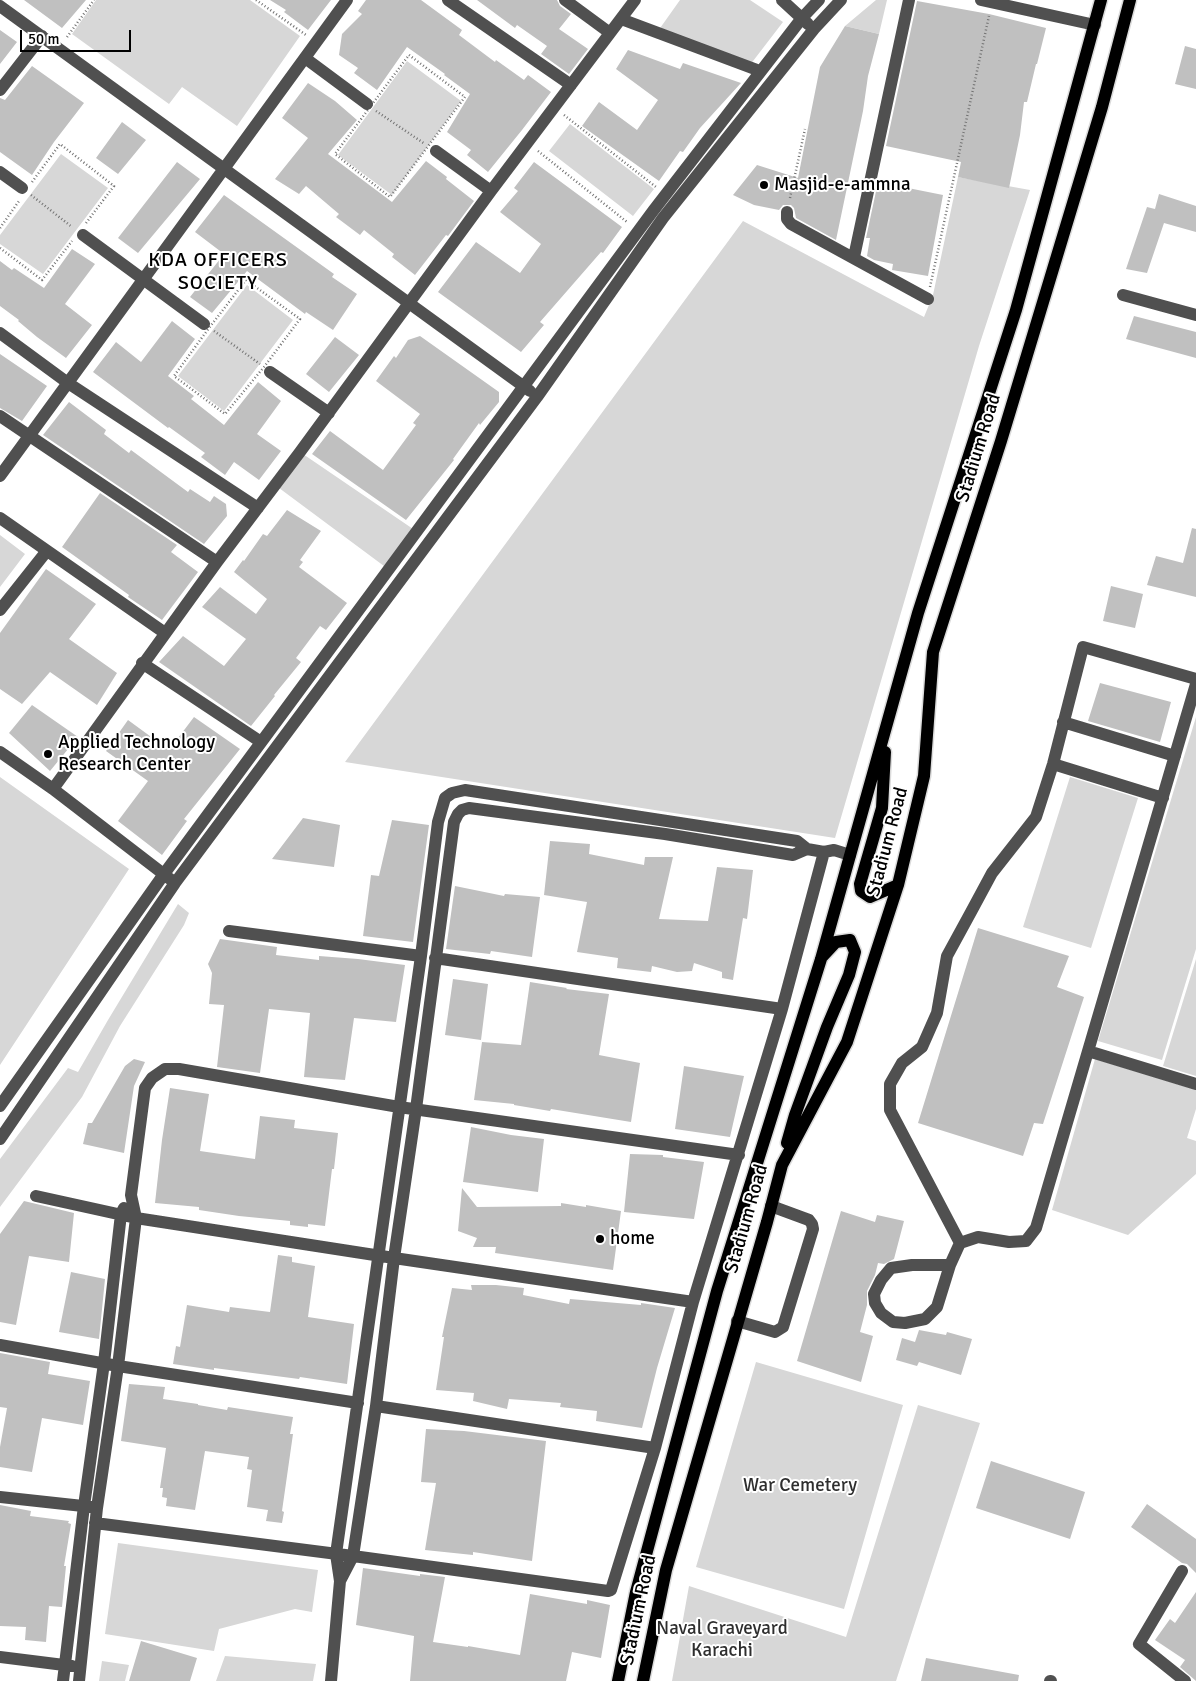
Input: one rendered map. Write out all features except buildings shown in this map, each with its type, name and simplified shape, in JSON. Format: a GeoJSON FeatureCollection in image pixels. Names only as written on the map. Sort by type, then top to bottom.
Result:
{"type":"FeatureCollection","features":[{"type":"Feature","properties":{"kind":"main road","name":"Stadium Road"},"geometry":{"type":"LineString","coordinates":[[618,1681],[638,1583],[717,1290],[821,959],[918,613],[1016,310],[1101,0]]}},
{"type":"Feature","properties":{"kind":"main road","name":"Stadium Road"},"geometry":{"type":"LineString","coordinates":[[643,1681],[666,1570],[782,1165],[847,1042],[898,885],[924,776],[933,652],[1018,384],[1102,107],[1130,0]]}},
{"type":"Feature","properties":{"kind":"main road"},"geometry":{"type":"LineString","coordinates":[[886,731],[882,808],[860,884],[861,891],[870,897],[898,885]]}},
{"type":"Feature","properties":{"kind":"main road"},"geometry":{"type":"LineString","coordinates":[[782,1165],[795,1115],[849,975],[855,952],[850,940],[836,942],[821,959]]}},
{"type":"Feature","properties":{"kind":"street"},"geometry":{"type":"LineString","coordinates":[[0,476],[347,0]]}},
{"type":"Feature","properties":{"kind":"street"},"geometry":{"type":"LineString","coordinates":[[448,0],[571,85]]}},
{"type":"Feature","properties":{"kind":"street"},"geometry":{"type":"LineString","coordinates":[[565,0],[610,33]]}},
{"type":"Feature","properties":{"kind":"street"},"geometry":{"type":"LineString","coordinates":[[52,789],[142,663],[635,0]]}},
{"type":"Feature","properties":{"kind":"street"},"geometry":{"type":"LineString","coordinates":[[782,0],[814,28]]}},
{"type":"Feature","properties":{"kind":"street"},"geometry":{"type":"LineString","coordinates":[[0,1106],[164,874],[638,231],[658,215],[665,194],[802,18],[819,0]]}},
{"type":"Feature","properties":{"kind":"street"},"geometry":{"type":"LineString","coordinates":[[0,1139],[175,882],[537,397],[658,215],[814,28],[841,0]]}},
{"type":"Feature","properties":{"kind":"street"},"geometry":{"type":"LineString","coordinates":[[854,257],[909,0]]}},
{"type":"Feature","properties":{"kind":"street"},"geometry":{"type":"LineString","coordinates":[[988,1],[1095,25]]}},
{"type":"Feature","properties":{"kind":"street"},"geometry":{"type":"LineString","coordinates":[[5,5],[42,36],[537,397]]}},
{"type":"Feature","properties":{"kind":"street"},"geometry":{"type":"LineString","coordinates":[[621,19],[760,71]]}},
{"type":"Feature","properties":{"kind":"street"},"geometry":{"type":"LineString","coordinates":[[0,90],[42,36]]}},
{"type":"Feature","properties":{"kind":"street"},"geometry":{"type":"LineString","coordinates":[[305,58],[369,106]]}},
{"type":"Feature","properties":{"kind":"street"},"geometry":{"type":"LineString","coordinates":[[432,149],[492,191]]}},
{"type":"Feature","properties":{"kind":"street"},"geometry":{"type":"LineString","coordinates":[[0,172],[24,190]]}},
{"type":"Feature","properties":{"kind":"street"},"geometry":{"type":"LineString","coordinates":[[787,212],[787,219],[791,224],[928,299]]}},
{"type":"Feature","properties":{"kind":"street"},"geometry":{"type":"LineString","coordinates":[[81,233],[207,326]]}},
{"type":"Feature","properties":{"kind":"street"},"geometry":{"type":"LineString","coordinates":[[1123,295],[1196,315]]}},
{"type":"Feature","properties":{"kind":"street"},"geometry":{"type":"LineString","coordinates":[[0,333],[68,383],[258,508]]}},
{"type":"Feature","properties":{"kind":"street"},"geometry":{"type":"LineString","coordinates":[[267,370],[329,413]]}},
{"type":"Feature","properties":{"kind":"street"},"geometry":{"type":"LineString","coordinates":[[0,416],[217,562]]}},
{"type":"Feature","properties":{"kind":"street"},"geometry":{"type":"LineString","coordinates":[[0,518],[46,552],[165,633]]}},
{"type":"Feature","properties":{"kind":"street"},"geometry":{"type":"LineString","coordinates":[[0,610],[46,552]]}},
{"type":"Feature","properties":{"kind":"street"},"geometry":{"type":"LineString","coordinates":[[960,1243],[890,1110],[890,1084],[902,1063],[922,1047],[937,1013],[947,956],[992,873],[1036,817],[1083,647],[1196,679]]}},
{"type":"Feature","properties":{"kind":"street"},"geometry":{"type":"LineString","coordinates":[[142,663],[261,742]]}},
{"type":"Feature","properties":{"kind":"street"},"geometry":{"type":"LineString","coordinates":[[960,1243],[978,1238],[1008,1242],[1026,1241],[1036,1228],[1196,684]]}},
{"type":"Feature","properties":{"kind":"street"},"geometry":{"type":"LineString","coordinates":[[1063,722],[1175,756]]}},
{"type":"Feature","properties":{"kind":"street"},"geometry":{"type":"LineString","coordinates":[[0,752],[175,882]]}},
{"type":"Feature","properties":{"kind":"street"},"geometry":{"type":"LineString","coordinates":[[1052,764],[1163,798]]}},
{"type":"Feature","properties":{"kind":"street"},"geometry":{"type":"LineString","coordinates":[[331,1681],[340,1581],[336,1554],[421,956],[438,822],[446,798],[452,793],[466,790],[797,840],[807,849]]}},
{"type":"Feature","properties":{"kind":"street"},"geometry":{"type":"LineString","coordinates":[[340,1581],[353,1556],[376,1406],[394,1258],[454,822],[458,814],[462,810],[470,808],[665,834],[792,854],[807,849],[824,852],[834,850],[850,855]]}},
{"type":"Feature","properties":{"kind":"street"},"geometry":{"type":"LineString","coordinates":[[95,1523],[608,1591],[612,1588],[655,1448],[693,1302],[782,1009],[824,852]]}},
{"type":"Feature","properties":{"kind":"street"},"geometry":{"type":"LineString","coordinates":[[229,931],[421,956]]}},
{"type":"Feature","properties":{"kind":"street"},"geometry":{"type":"LineString","coordinates":[[435,958],[782,1009]]}},
{"type":"Feature","properties":{"kind":"street"},"geometry":{"type":"LineString","coordinates":[[1088,1051],[1196,1084]]}},
{"type":"Feature","properties":{"kind":"street"},"geometry":{"type":"LineString","coordinates":[[79,1681],[95,1523],[118,1366],[136,1218],[132,1195],[145,1088],[152,1078],[165,1070],[179,1069],[399,1107],[739,1155]]}},
{"type":"Feature","properties":{"kind":"street"},"geometry":{"type":"LineString","coordinates":[[63,1681],[121,1214],[132,1195]]}},
{"type":"Feature","properties":{"kind":"street"},"geometry":{"type":"LineString","coordinates":[[36,1196],[136,1218],[693,1302]]}},
{"type":"Feature","properties":{"kind":"street"},"geometry":{"type":"LineString","coordinates":[[737,1321],[775,1332],[782,1327],[813,1229],[809,1220],[771,1206]]}},
{"type":"Feature","properties":{"kind":"street"},"geometry":{"type":"LineString","coordinates":[[950,1265],[912,1265],[891,1268],[881,1280],[874,1294],[876,1303],[882,1313],[893,1322],[905,1323],[925,1319],[937,1307],[950,1265],[960,1243]]}},
{"type":"Feature","properties":{"kind":"street"},"geometry":{"type":"LineString","coordinates":[[0,1345],[118,1366],[358,1403]]}},
{"type":"Feature","properties":{"kind":"street"},"geometry":{"type":"LineString","coordinates":[[376,1406],[655,1448]]}},
{"type":"Feature","properties":{"kind":"street"},"geometry":{"type":"LineString","coordinates":[[0,1497],[97,1508]]}},
{"type":"Feature","properties":{"kind":"street"},"geometry":{"type":"LineString","coordinates":[[1182,1571],[1139,1644],[1185,1681]]}},
{"type":"Feature","properties":{"kind":"street"},"geometry":{"type":"LineString","coordinates":[[0,1657],[81,1667]]}},
{"type":"Feature","properties":{"kind":"path"},"geometry":{"type":"LineString","coordinates":[[59,48],[94,0]]}},
{"type":"Feature","properties":{"kind":"path"},"geometry":{"type":"LineString","coordinates":[[256,0],[316,43]]}},
{"type":"Feature","properties":{"kind":"path"},"geometry":{"type":"LineString","coordinates":[[928,299],[988,1]]}},
{"type":"Feature","properties":{"kind":"path"},"geometry":{"type":"LineString","coordinates":[[408,55],[465,97],[432,149],[390,197],[335,154],[369,106],[408,55]]}},
{"type":"Feature","properties":{"kind":"path"},"geometry":{"type":"LineString","coordinates":[[369,106],[432,149]]}},
{"type":"Feature","properties":{"kind":"path"},"geometry":{"type":"LineString","coordinates":[[554,108],[665,194]]}},
{"type":"Feature","properties":{"kind":"path"},"geometry":{"type":"LineString","coordinates":[[787,212],[805,129]]}},
{"type":"Feature","properties":{"kind":"path"},"geometry":{"type":"LineString","coordinates":[[528,143],[638,231]]}},
{"type":"Feature","properties":{"kind":"path"},"geometry":{"type":"LineString","coordinates":[[0,228],[24,190],[60,144],[114,186],[81,233],[42,280],[0,248]]}},
{"type":"Feature","properties":{"kind":"path"},"geometry":{"type":"LineString","coordinates":[[24,190],[81,233]]}},
{"type":"Feature","properties":{"kind":"path"},"geometry":{"type":"LineString","coordinates":[[246,280],[300,319],[267,370],[225,414],[174,376],[207,326],[246,280]]}},
{"type":"Feature","properties":{"kind":"path"},"geometry":{"type":"LineString","coordinates":[[207,326],[267,370]]}},
{"type":"Feature","properties":{"kind":"green space"},"geometry":{"type":"Polygon","coordinates":[[[96,0],[250,0],[300,36],[237,126],[182,87],[169,104],[72,34],[96,0]]]}},
{"type":"Feature","properties":{"kind":"green space"},"geometry":{"type":"Polygon","coordinates":[[[680,0],[750,0],[783,22],[750,65],[658,31],[680,0]]]}},
{"type":"Feature","properties":{"kind":"green space"},"geometry":{"type":"Polygon","coordinates":[[[876,0],[887,0],[879,34],[845,26],[876,0]]]}},
{"type":"Feature","properties":{"kind":"green space"},"geometry":{"type":"Polygon","coordinates":[[[407,61],[461,101],[392,195],[338,155],[407,61]]]}},
{"type":"Feature","properties":{"kind":"green space"},"geometry":{"type":"Polygon","coordinates":[[[570,124],[654,189],[633,216],[549,151],[570,124]]]}},
{"type":"Feature","properties":{"kind":"green space"},"geometry":{"type":"Polygon","coordinates":[[[61,154],[108,188],[43,274],[0,244],[0,235],[61,154]]]}},
{"type":"Feature","properties":{"kind":"green space"},"geometry":{"type":"Polygon","coordinates":[[[958,177],[1030,190],[979,346],[835,838],[345,762],[743,221],[924,317],[933,295],[958,177]]]}},
{"type":"Feature","properties":{"kind":"green space"},"geometry":{"type":"Polygon","coordinates":[[[247,285],[293,320],[224,411],[178,376],[247,285]]]}},
{"type":"Feature","properties":{"kind":"green space"},"geometry":{"type":"Polygon","coordinates":[[[300,452],[416,531],[388,569],[275,485],[300,452]]]}},
{"type":"Feature","properties":{"kind":"green space"},"geometry":{"type":"Polygon","coordinates":[[[0,535],[25,554],[0,587],[0,535]]]}},
{"type":"Feature","properties":{"kind":"green space"},"geometry":{"type":"Polygon","coordinates":[[[1196,717],[1196,949],[1162,1060],[1098,1041],[1196,717]]]}},
{"type":"Feature","properties":{"kind":"green space"},"geometry":{"type":"Polygon","coordinates":[[[0,777],[129,869],[0,1065],[0,777]]]}},
{"type":"Feature","properties":{"kind":"green space"},"geometry":{"type":"Polygon","coordinates":[[[1070,777],[1138,798],[1091,948],[1023,927],[1070,777]]]}},
{"type":"Feature","properties":{"kind":"green space"},"geometry":{"type":"Polygon","coordinates":[[[178,904],[189,913],[184,925],[120,1026],[82,1097],[0,1207],[0,1159],[68,1068],[78,1072],[178,904]]]}},
{"type":"Feature","properties":{"kind":"green space"},"geometry":{"type":"Polygon","coordinates":[[[1196,959],[1196,1076],[1163,1066],[1196,959]]]}},
{"type":"Feature","properties":{"kind":"green space"},"geometry":{"type":"Polygon","coordinates":[[[1095,1059],[1196,1090],[1196,1109],[1187,1138],[1196,1141],[1196,1174],[1128,1235],[1052,1210],[1095,1059]]]}},
{"type":"Feature","properties":{"kind":"green space","name":"War Cemetery"},"geometry":{"type":"Polygon","coordinates":[[[756,1362],[903,1405],[844,1609],[696,1567],[756,1362]]]}},
{"type":"Feature","properties":{"kind":"green space","name":"Naval Graveyard Karachi"},"geometry":{"type":"Polygon","coordinates":[[[918,1405],[980,1423],[896,1681],[672,1681],[689,1586],[846,1637],[918,1405]]]}},
{"type":"Feature","properties":{"kind":"green space"},"geometry":{"type":"Polygon","coordinates":[[[118,1543],[318,1570],[312,1612],[295,1609],[219,1629],[214,1651],[105,1634],[118,1543]]]}},
{"type":"Feature","properties":{"kind":"green space"},"geometry":{"type":"Polygon","coordinates":[[[225,1656],[316,1664],[313,1681],[216,1681],[225,1656]]]}},
{"type":"Feature","properties":{"kind":"green space"},"geometry":{"type":"Polygon","coordinates":[[[102,1661],[129,1665],[125,1681],[99,1681],[102,1661]]]}},
{"type":"Feature","properties":{"kind":"place","name":"Masjid-e-ammna"},"geometry":{"type":"Point","coordinates":[764,185]}},
{"type":"Feature","properties":{"kind":"place","name":"Applied Technology Research Center"},"geometry":{"type":"Point","coordinates":[48,754]}},
{"type":"Feature","properties":{"kind":"place","name":"home"},"geometry":{"type":"Point","coordinates":[600,1239]}},
{"type":"Feature","properties":{"kind":"district","name":"KDA OFFICERS SOCIETY"},"geometry":{"type":"Point","coordinates":[218,272]}}]}
